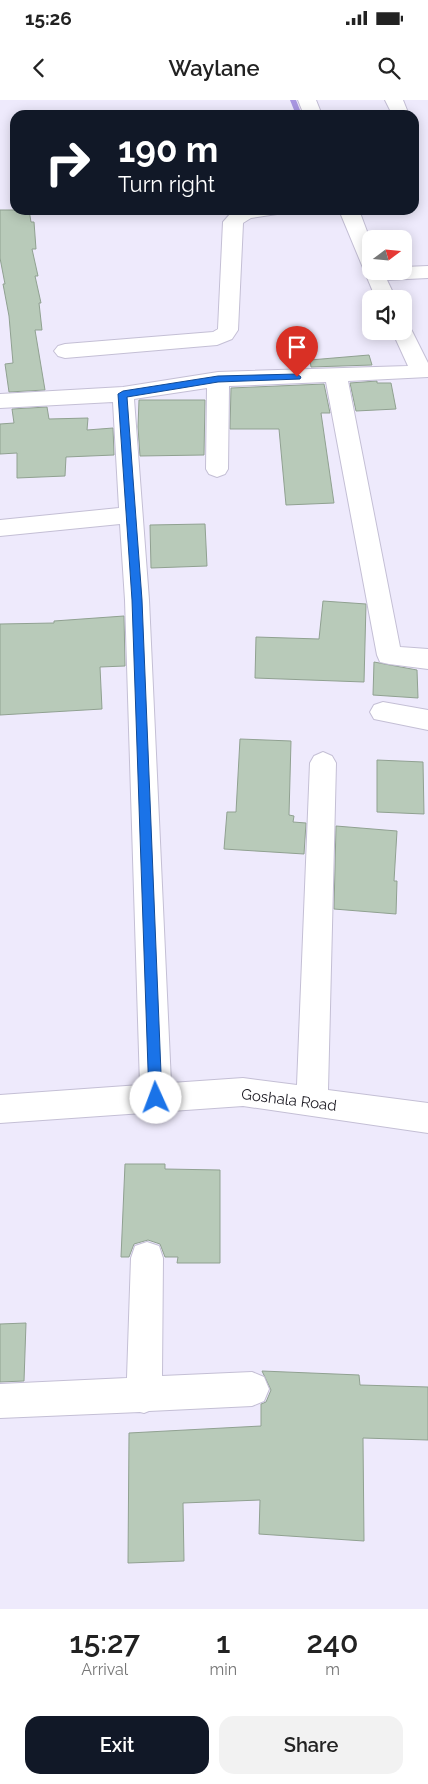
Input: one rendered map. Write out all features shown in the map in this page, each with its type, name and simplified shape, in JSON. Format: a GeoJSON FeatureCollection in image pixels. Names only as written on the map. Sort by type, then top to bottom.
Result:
{"type":"FeatureCollection","features":[{"type":"Feature","properties":{"kind":"street"},"geometry":{"type":"LineString","coordinates":[[65,351],[217,338],[225,334],[228,330],[233,222],[240,215]]}},
{"type":"Feature","properties":{"kind":"street"},"geometry":{"type":"LineString","coordinates":[[351,215],[362,242]]}},
{"type":"Feature","properties":{"kind":"street"},"geometry":{"type":"LineString","coordinates":[[412,271],[428,272]]}},
{"type":"Feature","properties":{"kind":"street"},"geometry":{"type":"LineString","coordinates":[[0,400],[123,394],[218,379],[422,372],[406,340]]}},
{"type":"Feature","properties":{"kind":"street"},"geometry":{"type":"LineString","coordinates":[[336,376],[389,655],[428,659]]}},
{"type":"Feature","properties":{"kind":"street"},"geometry":{"type":"LineString","coordinates":[[217,469],[218,379]]}},
{"type":"Feature","properties":{"kind":"street"},"geometry":{"type":"LineString","coordinates":[[123,394],[137,600],[156,1098]]}},
{"type":"Feature","properties":{"kind":"street"},"geometry":{"type":"LineString","coordinates":[[0,528],[131,515]]}},
{"type":"Feature","properties":{"kind":"street"},"geometry":{"type":"LineString","coordinates":[[383,712],[428,720]]}},
{"type":"Feature","properties":{"kind":"street"},"geometry":{"type":"LineString","coordinates":[[312,1103],[323,763]]}},
{"type":"Feature","properties":{"kind":"street","name":"Goshala Road"},"geometry":{"type":"LineString","coordinates":[[0,1109],[243,1092],[428,1118]]}},
{"type":"Feature","properties":{"kind":"street"},"geometry":{"type":"LineString","coordinates":[[144,1396],[148,1258]]}},
{"type":"Feature","properties":{"kind":"street"},"geometry":{"type":"LineString","coordinates":[[0,1401],[252,1390]]}},
{"type":"Feature","properties":{"kind":"building"},"geometry":{"type":"Polygon","coordinates":[[[0,210],[10,210],[10,215],[30,215],[31,222],[34,222],[36,249],[32,249],[41,303],[39,303],[42,330],[35,330],[45,390],[9,392],[5,364],[13,363],[9,316],[0,258],[0,210]]]}},
{"type":"Feature","properties":{"kind":"building"},"geometry":{"type":"Polygon","coordinates":[[[369,355],[372,365],[311,367],[310,360],[369,355]]]}},
{"type":"Feature","properties":{"kind":"building"},"geometry":{"type":"Polygon","coordinates":[[[377,381],[377,383],[391,383],[396,409],[356,411],[350,383],[377,381]]]}},
{"type":"Feature","properties":{"kind":"building"},"geometry":{"type":"Polygon","coordinates":[[[324,384],[330,413],[321,413],[334,503],[286,505],[279,429],[230,429],[231,388],[324,384]]]}},
{"type":"Feature","properties":{"kind":"building"},"geometry":{"type":"Polygon","coordinates":[[[139,400],[205,400],[204,455],[140,456],[139,400]]]}},
{"type":"Feature","properties":{"kind":"building"},"geometry":{"type":"Polygon","coordinates":[[[47,407],[49,419],[88,418],[87,430],[113,428],[114,455],[66,457],[65,476],[17,478],[17,453],[0,454],[0,424],[14,423],[12,409],[47,407]]]}},
{"type":"Feature","properties":{"kind":"building"},"geometry":{"type":"Polygon","coordinates":[[[205,524],[207,566],[151,568],[150,525],[205,524]]]}},
{"type":"Feature","properties":{"kind":"building"},"geometry":{"type":"Polygon","coordinates":[[[323,601],[366,604],[364,682],[255,678],[256,637],[319,639],[323,601]]]}},
{"type":"Feature","properties":{"kind":"building"},"geometry":{"type":"Polygon","coordinates":[[[124,616],[125,666],[100,667],[102,709],[0,715],[0,624],[54,623],[54,621],[124,616]]]}},
{"type":"Feature","properties":{"kind":"building"},"geometry":{"type":"Polygon","coordinates":[[[374,662],[417,670],[418,698],[373,695],[374,662]]]}},
{"type":"Feature","properties":{"kind":"building"},"geometry":{"type":"Polygon","coordinates":[[[240,739],[291,741],[289,815],[294,816],[293,822],[306,823],[304,854],[224,849],[227,812],[236,812],[240,739]]]}},
{"type":"Feature","properties":{"kind":"building"},"geometry":{"type":"Polygon","coordinates":[[[377,760],[423,762],[424,814],[377,812],[377,760]]]}},
{"type":"Feature","properties":{"kind":"building"},"geometry":{"type":"Polygon","coordinates":[[[336,826],[397,831],[394,881],[397,881],[396,914],[334,909],[336,826]]]}},
{"type":"Feature","properties":{"kind":"building"},"geometry":{"type":"Polygon","coordinates":[[[125,1164],[165,1164],[165,1169],[220,1170],[220,1263],[177,1263],[178,1257],[165,1257],[160,1244],[148,1240],[134,1244],[129,1257],[121,1257],[125,1164]]]}},
{"type":"Feature","properties":{"kind":"building"},"geometry":{"type":"Polygon","coordinates":[[[26,1323],[24,1381],[0,1382],[0,1324],[26,1323]]]}},
{"type":"Feature","properties":{"kind":"building"},"geometry":{"type":"Polygon","coordinates":[[[262,1371],[359,1375],[360,1385],[428,1387],[428,1440],[363,1438],[364,1541],[259,1534],[260,1500],[183,1503],[184,1561],[128,1563],[129,1433],[261,1426],[261,1404],[266,1402],[271,1390],[262,1371]]]}},
{"type":"Feature","properties":{"kind":"waterway"},"geometry":{"type":"LineString","coordinates":[[293,100],[297,110]]}},
{"type":"Feature","properties":{"kind":"route"},"geometry":{"type":"LineString","coordinates":[[156,1098],[137,600],[123,394],[218,379],[297,377]]}}]}
